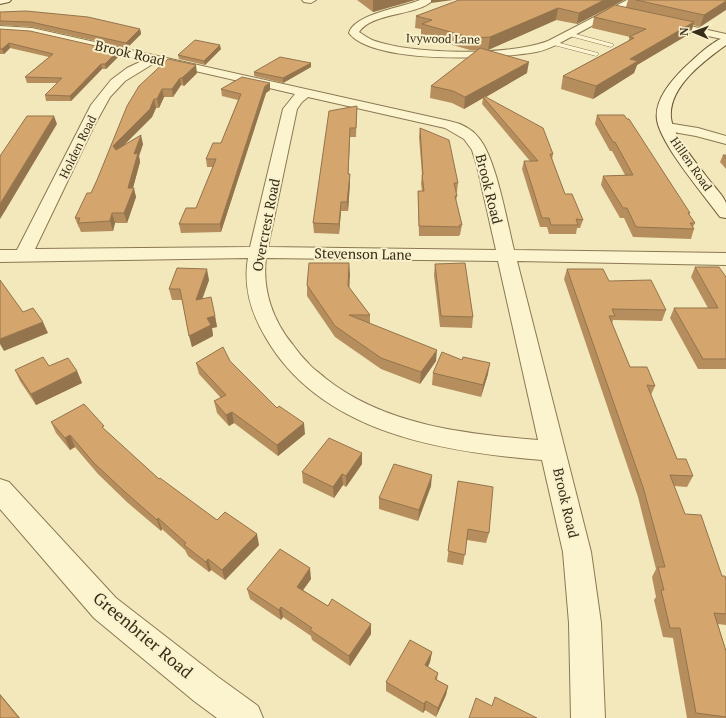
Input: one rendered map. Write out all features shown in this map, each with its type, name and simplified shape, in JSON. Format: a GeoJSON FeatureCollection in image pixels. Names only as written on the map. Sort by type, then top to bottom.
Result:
{"type":"FeatureCollection","features":[{"type":"Feature","properties":{"kind":"street"},"geometry":{"type":"LineString","coordinates":[[0,1],[6,0]]}},
{"type":"Feature","properties":{"kind":"street","name":"Ivywood Lane"},"geometry":{"type":"LineString","coordinates":[[428,0],[412,7],[371,19],[355,28],[354,33],[358,37],[393,50],[416,52],[502,53],[534,49],[552,43],[611,11],[635,0]]}},
{"type":"Feature","properties":{"kind":"street"},"geometry":{"type":"LineString","coordinates":[[611,11],[626,14]]}},
{"type":"Feature","properties":{"kind":"street"},"geometry":{"type":"LineString","coordinates":[[657,22],[726,38]]}},
{"type":"Feature","properties":{"kind":"street","name":"Brook Road"},"geometry":{"type":"LineString","coordinates":[[0,29],[32,31],[449,125],[460,129],[472,138],[478,146],[485,166],[577,552],[586,623],[588,718]]}},
{"type":"Feature","properties":{"kind":"street","name":"Hillen Road"},"geometry":{"type":"LineString","coordinates":[[726,38],[699,61],[679,82],[671,92],[664,109],[667,127],[672,138],[726,213]]}},
{"type":"Feature","properties":{"kind":"street","name":"Holden Road"},"geometry":{"type":"LineString","coordinates":[[23,255],[91,118],[101,101],[121,78],[139,66],[154,59]]}},
{"type":"Feature","properties":{"kind":"street","name":"Overcrest Road"},"geometry":{"type":"LineString","coordinates":[[306,92],[297,99],[290,109],[258,252],[255,275],[258,299],[272,331],[286,354],[308,378],[337,399],[371,417],[410,429],[464,441],[506,448],[553,451]]}},
{"type":"Feature","properties":{"kind":"street"},"geometry":{"type":"LineString","coordinates":[[667,127],[698,132],[726,140]]}},
{"type":"Feature","properties":{"kind":"street","name":"Stevenson Lane"},"geometry":{"type":"LineString","coordinates":[[0,256],[258,252],[726,259]]}},
{"type":"Feature","properties":{"kind":"street","name":"Greenbrier Road"},"geometry":{"type":"LineString","coordinates":[[0,490],[105,608],[206,689],[246,718]]}},
{"type":"Feature","properties":{"kind":"lane"},"geometry":{"type":"LineString","coordinates":[[568,34],[611,45]]}},
{"type":"Feature","properties":{"kind":"lane"},"geometry":{"type":"LineString","coordinates":[[552,43],[596,54]]}},
{"type":"Feature","properties":{"kind":"building"},"geometry":{"type":"Polygon","coordinates":[[[459,0],[604,0],[579,13],[558,8],[490,37],[472,38],[422,24],[432,20],[416,16],[459,0]]]}},
{"type":"Feature","properties":{"kind":"building"},"geometry":{"type":"Polygon","coordinates":[[[636,0],[726,0],[726,1],[704,15],[636,0]]]}},
{"type":"Feature","properties":{"kind":"building"},"geometry":{"type":"Polygon","coordinates":[[[615,5],[694,22],[630,59],[638,61],[596,86],[563,76],[634,38],[629,37],[646,29],[594,17],[615,5]]]}},
{"type":"Feature","properties":{"kind":"building"},"geometry":{"type":"Polygon","coordinates":[[[26,11],[88,17],[140,29],[126,43],[31,22],[0,21],[0,12],[26,11]]]}},
{"type":"Feature","properties":{"kind":"building"},"geometry":{"type":"Polygon","coordinates":[[[0,29],[30,31],[118,51],[105,64],[101,64],[70,96],[45,95],[62,78],[25,77],[53,54],[9,43],[0,49],[0,29]]]}},
{"type":"Feature","properties":{"kind":"building"},"geometry":{"type":"Polygon","coordinates":[[[195,40],[220,45],[204,61],[178,55],[195,40]]]}},
{"type":"Feature","properties":{"kind":"building"},"geometry":{"type":"Polygon","coordinates":[[[480,48],[529,62],[465,97],[453,91],[431,86],[480,48]]]}},
{"type":"Feature","properties":{"kind":"building"},"geometry":{"type":"Polygon","coordinates":[[[280,57],[311,63],[283,78],[254,72],[280,57]]]}},
{"type":"Feature","properties":{"kind":"building"},"geometry":{"type":"Polygon","coordinates":[[[168,59],[196,65],[182,78],[180,78],[172,89],[162,89],[157,99],[154,99],[150,109],[113,146],[116,150],[141,135],[134,154],[138,153],[128,188],[134,188],[124,213],[112,213],[110,221],[78,223],[80,218],[75,218],[87,193],[91,193],[127,106],[139,86],[168,59]]]}},
{"type":"Feature","properties":{"kind":"building"},"geometry":{"type":"Polygon","coordinates":[[[242,77],[270,83],[265,86],[220,224],[179,224],[186,208],[196,208],[216,159],[206,159],[213,143],[221,143],[241,94],[221,89],[242,77]]]}},
{"type":"Feature","properties":{"kind":"building"},"geometry":{"type":"Polygon","coordinates":[[[484,96],[543,128],[553,154],[550,154],[565,194],[572,194],[583,220],[576,219],[578,225],[551,225],[549,218],[542,218],[524,161],[538,161],[483,97],[484,96]]]}},
{"type":"Feature","properties":{"kind":"building"},"geometry":{"type":"Polygon","coordinates":[[[357,106],[356,128],[350,128],[348,174],[350,174],[347,202],[341,202],[339,224],[313,223],[329,111],[357,106]]]}},
{"type":"Feature","properties":{"kind":"building"},"geometry":{"type":"Polygon","coordinates":[[[597,115],[624,115],[627,119],[629,119],[690,213],[688,213],[695,223],[690,223],[694,229],[636,227],[627,208],[623,208],[603,176],[633,175],[615,142],[613,142],[597,115]]]}},
{"type":"Feature","properties":{"kind":"building"},"geometry":{"type":"Polygon","coordinates":[[[27,116],[54,116],[0,204],[0,156],[27,116]]]}},
{"type":"Feature","properties":{"kind":"building"},"geometry":{"type":"Polygon","coordinates":[[[420,128],[449,140],[458,183],[454,183],[457,196],[455,196],[462,225],[459,225],[460,227],[419,226],[418,191],[424,191],[420,128]]]}},
{"type":"Feature","properties":{"kind":"building"},"geometry":{"type":"Polygon","coordinates":[[[309,263],[349,263],[348,286],[370,315],[349,315],[437,350],[421,372],[381,358],[335,326],[307,285],[309,263]]]}},
{"type":"Feature","properties":{"kind":"building"},"geometry":{"type":"Polygon","coordinates":[[[465,263],[473,317],[441,316],[435,264],[465,263]]]}},
{"type":"Feature","properties":{"kind":"building"},"geometry":{"type":"Polygon","coordinates":[[[695,267],[719,267],[726,277],[726,359],[703,359],[674,308],[718,308],[695,267]]]}},
{"type":"Feature","properties":{"kind":"building"},"geometry":{"type":"Polygon","coordinates":[[[177,268],[207,269],[196,300],[211,297],[215,316],[207,318],[211,325],[189,336],[180,289],[169,289],[177,268]]]}},
{"type":"Feature","properties":{"kind":"building"},"geometry":{"type":"Polygon","coordinates":[[[567,269],[603,269],[609,281],[651,280],[666,310],[612,309],[615,316],[609,316],[630,367],[647,367],[655,386],[647,385],[677,459],[686,459],[693,476],[670,475],[685,514],[701,515],[722,576],[725,576],[726,614],[714,613],[726,651],[726,717],[696,713],[680,628],[670,628],[661,590],[664,590],[658,567],[665,567],[643,487],[567,269]]]}},
{"type":"Feature","properties":{"kind":"building"},"geometry":{"type":"Polygon","coordinates":[[[0,280],[23,312],[33,308],[43,322],[0,339],[0,280]]]}},
{"type":"Feature","properties":{"kind":"building"},"geometry":{"type":"Polygon","coordinates":[[[223,347],[230,361],[277,408],[279,406],[304,423],[277,445],[232,412],[226,415],[214,401],[226,395],[196,363],[223,347]]]}},
{"type":"Feature","properties":{"kind":"building"},"geometry":{"type":"Polygon","coordinates":[[[442,352],[462,360],[463,357],[490,363],[483,385],[433,373],[442,352]]]}},
{"type":"Feature","properties":{"kind":"building"},"geometry":{"type":"Polygon","coordinates":[[[43,357],[49,366],[68,358],[77,371],[31,394],[15,370],[43,357]]]}},
{"type":"Feature","properties":{"kind":"building"},"geometry":{"type":"Polygon","coordinates":[[[84,404],[104,426],[102,427],[159,479],[160,478],[217,520],[225,512],[257,534],[222,570],[208,559],[206,562],[184,545],[186,543],[158,518],[157,520],[94,463],[70,435],[65,438],[51,422],[84,404]]]}},
{"type":"Feature","properties":{"kind":"building"},"geometry":{"type":"Polygon","coordinates":[[[329,438],[362,453],[346,476],[342,474],[333,487],[302,472],[329,438]]]}},
{"type":"Feature","properties":{"kind":"building"},"geometry":{"type":"Polygon","coordinates":[[[394,464],[432,475],[419,510],[379,498],[394,464]]]}},
{"type":"Feature","properties":{"kind":"building"},"geometry":{"type":"Polygon","coordinates":[[[458,481],[493,487],[489,533],[468,529],[465,555],[448,551],[458,481]]]}},
{"type":"Feature","properties":{"kind":"building"},"geometry":{"type":"Polygon","coordinates":[[[280,549],[310,568],[297,587],[328,606],[332,599],[371,624],[349,656],[310,630],[312,628],[281,607],[279,610],[247,589],[280,549]]]}},
{"type":"Feature","properties":{"kind":"building"},"geometry":{"type":"Polygon","coordinates":[[[410,640],[432,652],[425,665],[438,673],[435,679],[448,686],[438,708],[426,701],[424,704],[386,682],[410,640]]]}},
{"type":"Feature","properties":{"kind":"building"},"geometry":{"type":"Polygon","coordinates":[[[0,695],[19,718],[0,718],[0,695]]]}},
{"type":"Feature","properties":{"kind":"building"},"geometry":{"type":"Polygon","coordinates":[[[495,697],[537,718],[469,718],[476,698],[492,706],[495,697]]]}}]}
